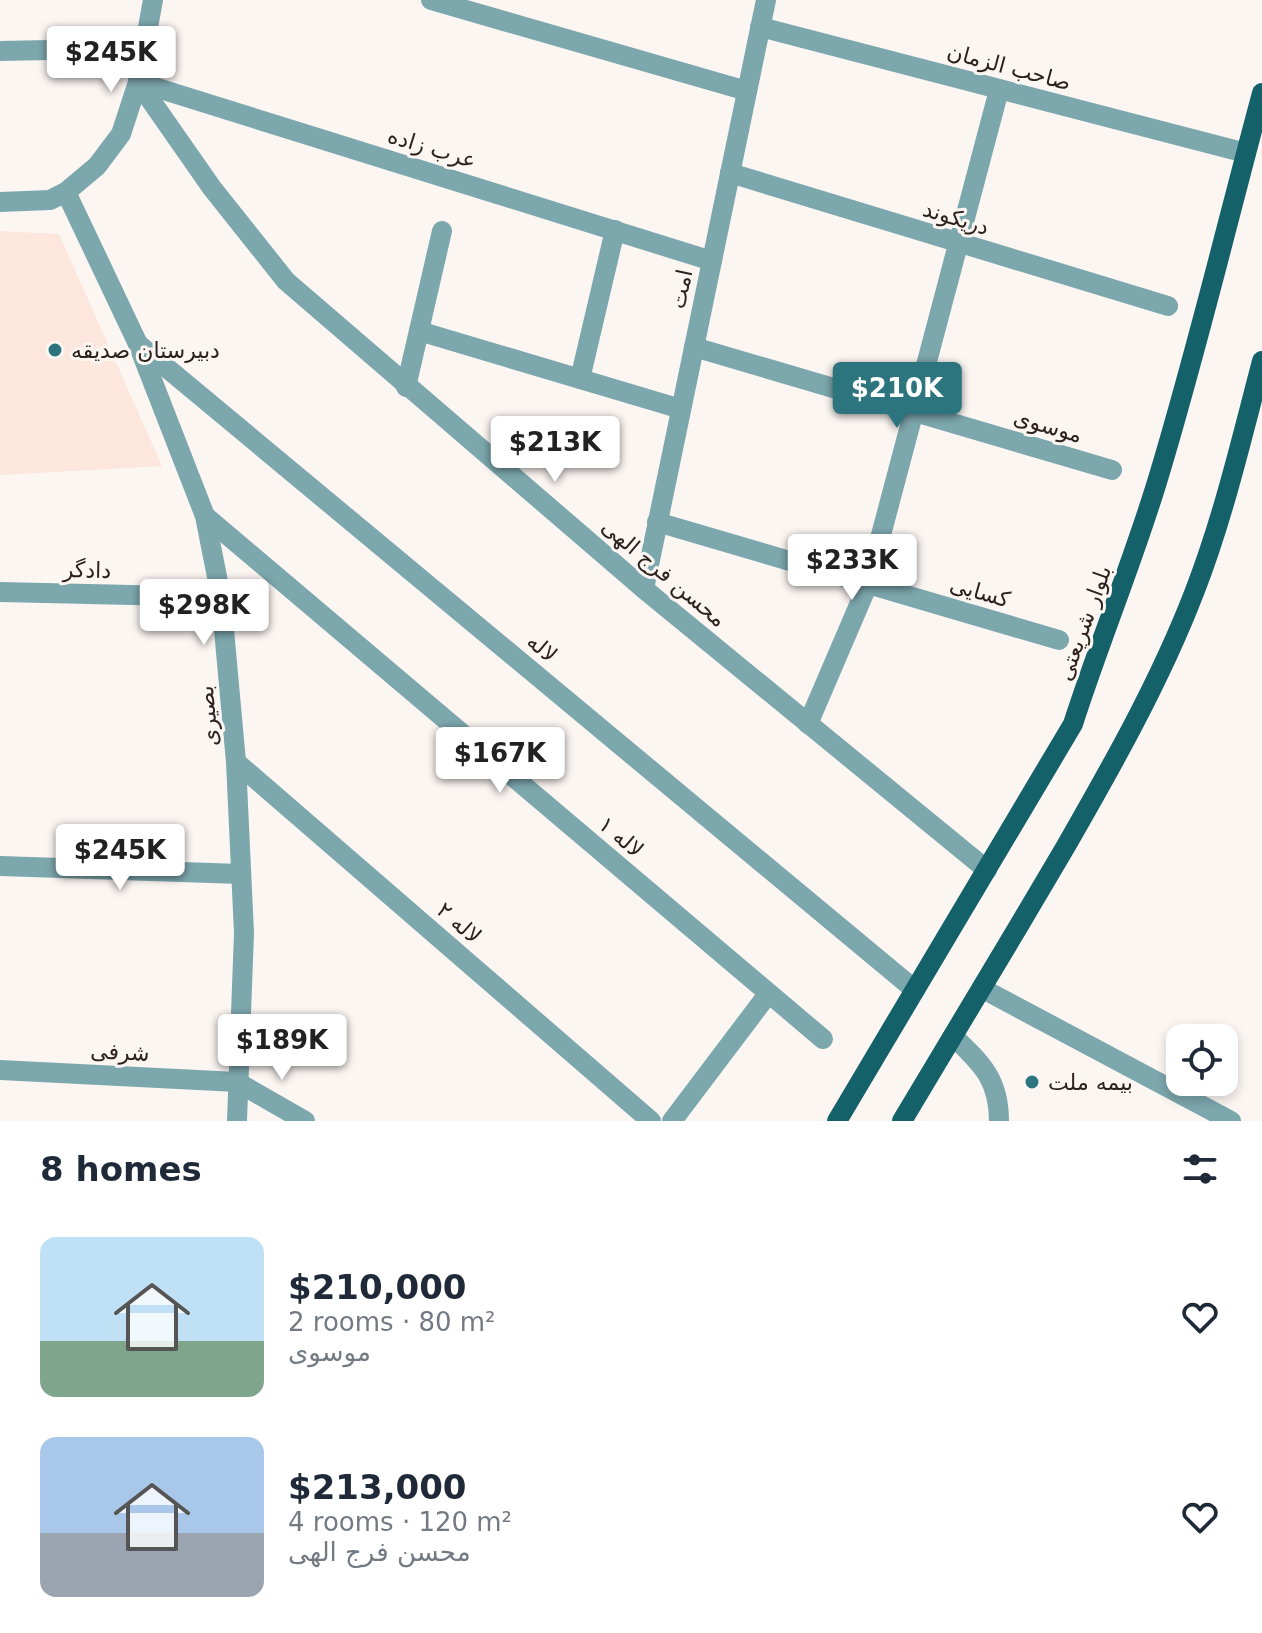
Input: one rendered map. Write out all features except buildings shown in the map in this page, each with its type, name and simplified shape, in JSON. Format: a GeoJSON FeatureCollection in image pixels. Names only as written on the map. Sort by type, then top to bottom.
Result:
{"type":"FeatureCollection","features":[{"type":"Feature","properties":{"kind":"main road","name":"بلوار شریعتی"},"geometry":{"type":"LineString","coordinates":[[837,1121],[1073,724],[1096,653],[1129,570],[1205,313],[1262,93]]}},
{"type":"Feature","properties":{"kind":"main road"},"geometry":{"type":"LineString","coordinates":[[902,1121],[983,989],[1122,749],[1160,672],[1195,591],[1236,459],[1262,361]]}},
{"type":"Feature","properties":{"kind":"street"},"geometry":{"type":"LineString","coordinates":[[0,202],[36,202],[66,192],[97,166],[121,134],[138,82],[153,0]]}},
{"type":"Feature","properties":{"kind":"street"},"geometry":{"type":"LineString","coordinates":[[431,0],[747,91]]}},
{"type":"Feature","properties":{"kind":"street","name":"امت"},"geometry":{"type":"LineString","coordinates":[[644,589],[766,0]]}},
{"type":"Feature","properties":{"kind":"street","name":"صاحب الزمان"},"geometry":{"type":"LineString","coordinates":[[760,27],[1246,153]]}},
{"type":"Feature","properties":{"kind":"street"},"geometry":{"type":"LineString","coordinates":[[0,51],[146,48]]}},
{"type":"Feature","properties":{"kind":"street","name":"عرب زاده"},"geometry":{"type":"LineString","coordinates":[[138,82],[712,261]]}},
{"type":"Feature","properties":{"kind":"street","name":"محسن فرج الهی"},"geometry":{"type":"LineString","coordinates":[[138,82],[212,188],[286,281],[644,589],[987,870]]}},
{"type":"Feature","properties":{"kind":"street"},"geometry":{"type":"LineString","coordinates":[[808,724],[868,584],[999,90]]}},
{"type":"Feature","properties":{"kind":"street","name":"دریکوند"},"geometry":{"type":"LineString","coordinates":[[730,173],[1168,306]]}},
{"type":"Feature","properties":{"kind":"street","name":"بصیری"},"geometry":{"type":"LineString","coordinates":[[66,192],[138,344],[205,516],[221,597],[236,762],[244,933],[237,1121]]}},
{"type":"Feature","properties":{"kind":"street"},"geometry":{"type":"LineString","coordinates":[[580,379],[615,230]]}},
{"type":"Feature","properties":{"kind":"street"},"geometry":{"type":"LineString","coordinates":[[406,387],[442,231]]}},
{"type":"Feature","properties":{"kind":"street"},"geometry":{"type":"LineString","coordinates":[[419,331],[681,409]]}},
{"type":"Feature","properties":{"kind":"street","name":"لاله"},"geometry":{"type":"LineString","coordinates":[[138,344],[915,990]]}},
{"type":"Feature","properties":{"kind":"street","name":"موسوی"},"geometry":{"type":"LineString","coordinates":[[694,347],[1112,470]]}},
{"type":"Feature","properties":{"kind":"street","name":"لاله ۱"},"geometry":{"type":"LineString","coordinates":[[205,516],[823,1039]]}},
{"type":"Feature","properties":{"kind":"street","name":"کسایی"},"geometry":{"type":"LineString","coordinates":[[657,522],[1059,640]]}},
{"type":"Feature","properties":{"kind":"street","name":"دادگر"},"geometry":{"type":"LineString","coordinates":[[0,592],[221,597]]}},
{"type":"Feature","properties":{"kind":"street","name":"لاله ۲"},"geometry":{"type":"LineString","coordinates":[[236,762],[651,1121]]}},
{"type":"Feature","properties":{"kind":"street"},"geometry":{"type":"LineString","coordinates":[[0,866],[241,874]]}},
{"type":"Feature","properties":{"kind":"street"},"geometry":{"type":"LineString","coordinates":[[983,989],[1231,1121]]}},
{"type":"Feature","properties":{"kind":"street"},"geometry":{"type":"LineString","coordinates":[[672,1121],[768,994]]}},
{"type":"Feature","properties":{"kind":"street"},"geometry":{"type":"LineString","coordinates":[[953,1036],[986,1068],[999,1099],[999,1121]]}},
{"type":"Feature","properties":{"kind":"street","name":"شرفی"},"geometry":{"type":"LineString","coordinates":[[0,1070],[237,1082]]}},
{"type":"Feature","properties":{"kind":"street"},"geometry":{"type":"LineString","coordinates":[[237,1082],[305,1121]]}},
{"type":"Feature","properties":{"kind":"shaded area","name":"دبیرستان صدیقه"},"geometry":{"type":"Polygon","coordinates":[[[0,231],[59,234],[162,466],[0,475],[0,231]]]}},
{"type":"Feature","properties":{"kind":"place","name":"دبیرستان صدیقه"},"geometry":{"type":"Point","coordinates":[55,350]}},
{"type":"Feature","properties":{"kind":"place","name":"بیمه ملت"},"geometry":{"type":"Point","coordinates":[1032,1082]}}]}
